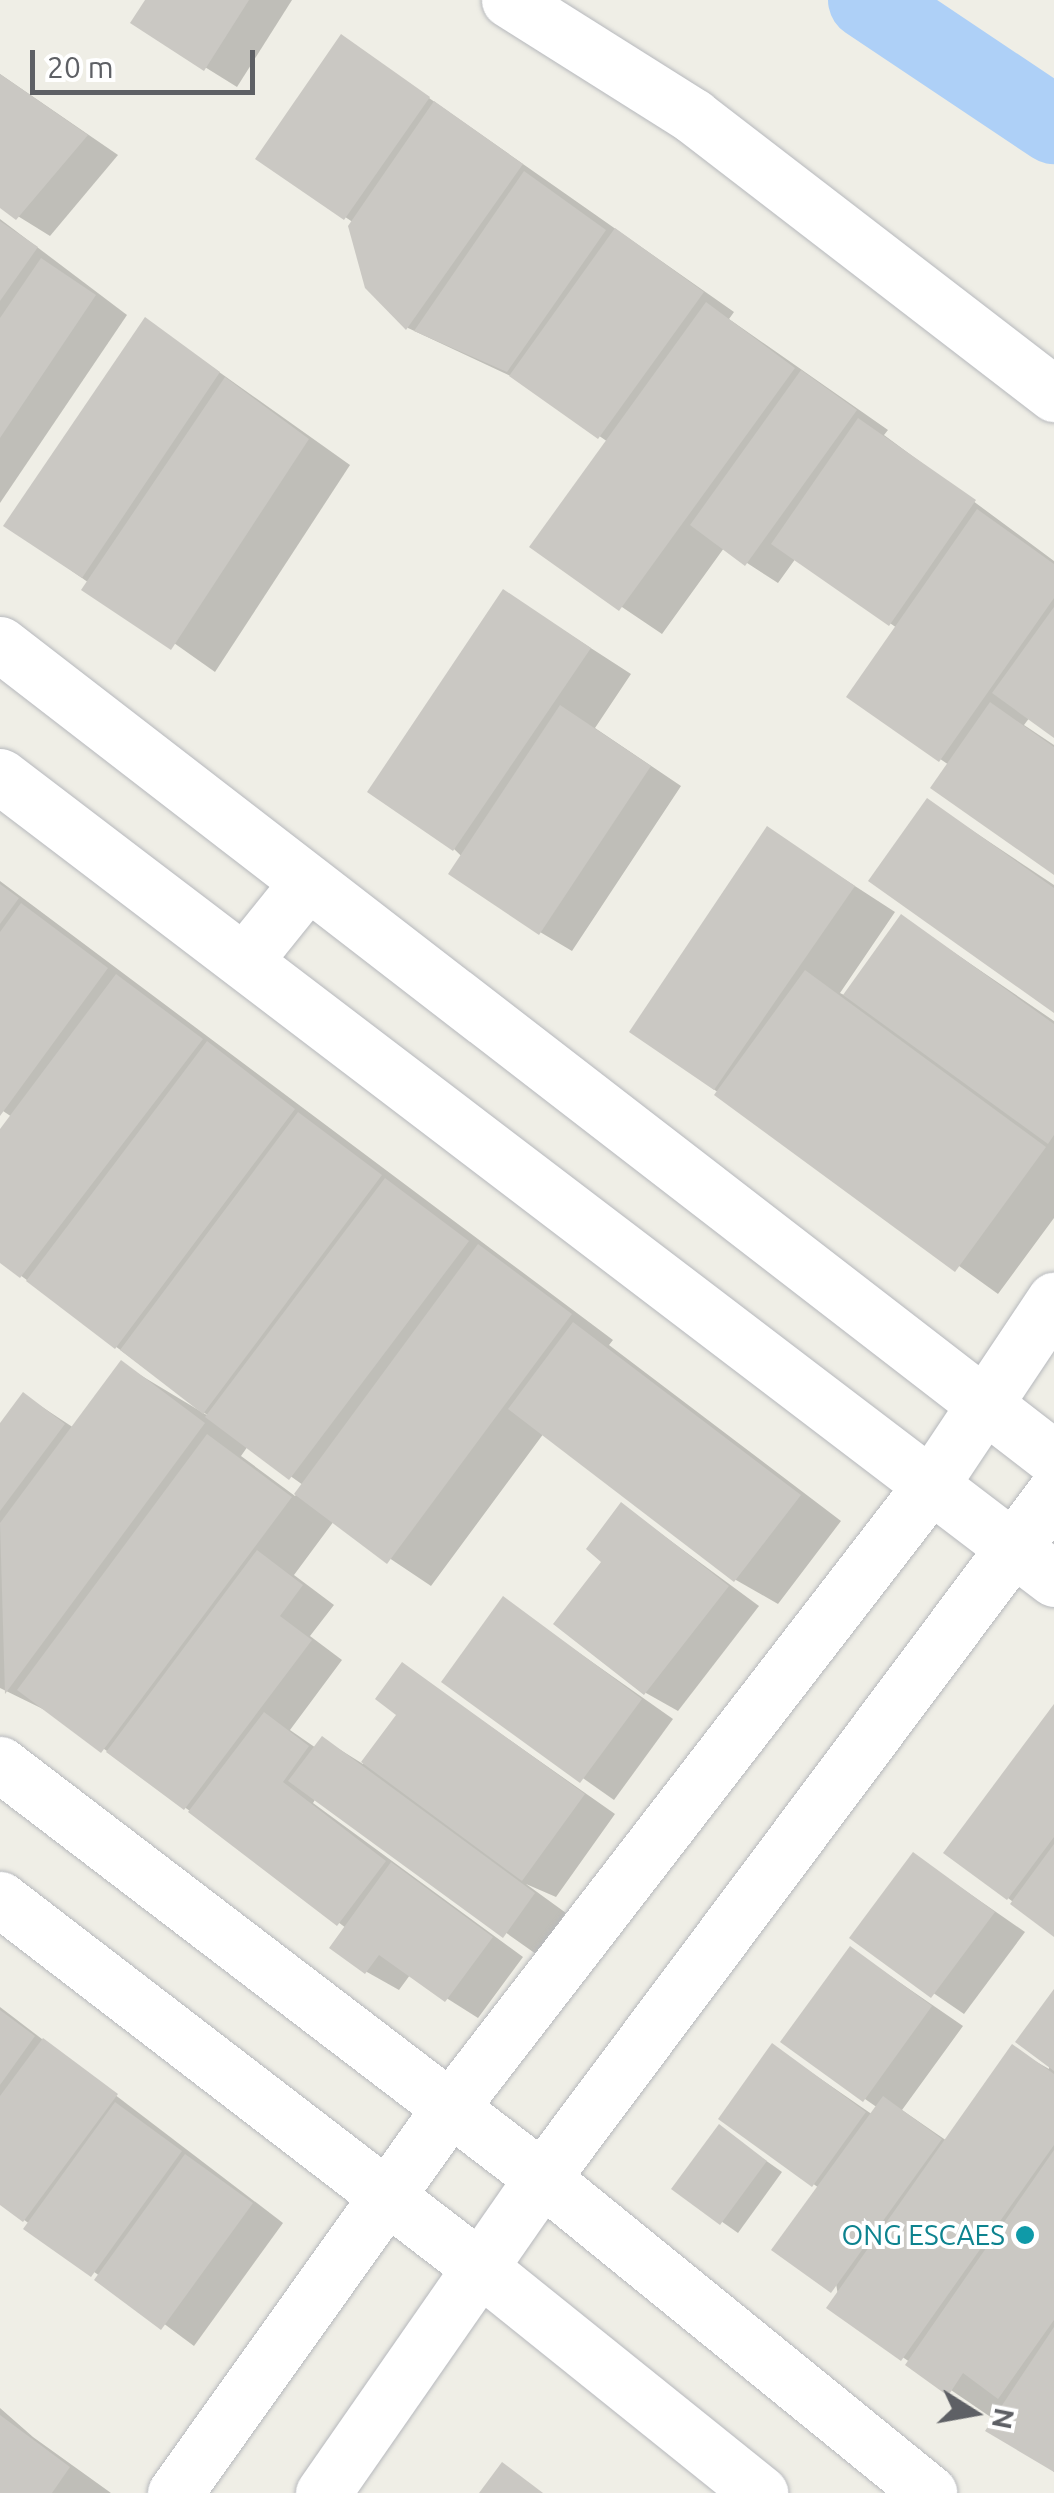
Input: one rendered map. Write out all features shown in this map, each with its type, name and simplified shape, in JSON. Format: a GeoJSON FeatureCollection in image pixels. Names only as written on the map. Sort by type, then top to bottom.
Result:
{"type":"FeatureCollection","features":[{"type":"Feature","properties":{"kind":"street"},"geometry":{"type":"LineString","coordinates":[[509,0],[692,116],[1054,394]]}},
{"type":"Feature","properties":{"kind":"street"},"geometry":{"type":"LineString","coordinates":[[0,644],[1054,1458]]}},
{"type":"Feature","properties":{"kind":"street"},"geometry":{"type":"LineString","coordinates":[[0,776],[1035,1565]]}},
{"type":"Feature","properties":{"kind":"street"},"geometry":{"type":"LineString","coordinates":[[244,961],[308,883]]}},
{"type":"Feature","properties":{"kind":"street"},"geometry":{"type":"LineString","coordinates":[[176,2493],[450,2108],[930,1486],[983,1400],[1054,1300]]}},
{"type":"Feature","properties":{"kind":"street"},"geometry":{"type":"LineString","coordinates":[[323,2493],[542,2178],[1035,1565],[1054,1493]]}},
{"type":"Feature","properties":{"kind":"street"},"geometry":{"type":"LineString","coordinates":[[0,1764],[542,2178],[929,2493]]}},
{"type":"Feature","properties":{"kind":"street"},"geometry":{"type":"LineString","coordinates":[[0,1899],[479,2267],[760,2493]]}},
{"type":"Feature","properties":{"kind":"building"},"geometry":{"type":"Polygon","coordinates":[[[145,0],[249,0],[204,71],[130,23],[145,0]]]}},
{"type":"Feature","properties":{"kind":"building"},"geometry":{"type":"Polygon","coordinates":[[[341,34],[430,97],[344,220],[255,159],[341,34]]]}},
{"type":"Feature","properties":{"kind":"building"},"geometry":{"type":"Polygon","coordinates":[[[0,74],[88,135],[16,220],[0,208],[0,74]]]}},
{"type":"Feature","properties":{"kind":"building"},"geometry":{"type":"Polygon","coordinates":[[[434,101],[523,164],[406,330],[365,288],[348,226],[434,101]]]}},
{"type":"Feature","properties":{"kind":"building"},"geometry":{"type":"Polygon","coordinates":[[[524,171],[606,230],[507,372],[414,331],[524,171]]]}},
{"type":"Feature","properties":{"kind":"building"},"geometry":{"type":"Polygon","coordinates":[[[0,221],[38,247],[0,301],[0,221]]]}},
{"type":"Feature","properties":{"kind":"building"},"geometry":{"type":"Polygon","coordinates":[[[615,228],[704,292],[598,439],[509,376],[615,228]]]}},
{"type":"Feature","properties":{"kind":"building"},"geometry":{"type":"Polygon","coordinates":[[[41,258],[96,295],[0,438],[0,318],[41,258]]]}},
{"type":"Feature","properties":{"kind":"building"},"geometry":{"type":"Polygon","coordinates":[[[706,302],[795,368],[619,611],[529,547],[706,302]]]}},
{"type":"Feature","properties":{"kind":"building"},"geometry":{"type":"Polygon","coordinates":[[[145,317],[220,372],[82,578],[3,526],[145,317]]]}},
{"type":"Feature","properties":{"kind":"building"},"geometry":{"type":"Polygon","coordinates":[[[801,370],[857,410],[745,566],[690,525],[801,370]]]}},
{"type":"Feature","properties":{"kind":"building"},"geometry":{"type":"Polygon","coordinates":[[[225,377],[309,439],[171,650],[81,590],[225,377]]]}},
{"type":"Feature","properties":{"kind":"building"},"geometry":{"type":"Polygon","coordinates":[[[858,418],[976,500],[889,626],[771,544],[858,418]]]}},
{"type":"Feature","properties":{"kind":"building"},"geometry":{"type":"Polygon","coordinates":[[[977,509],[1054,564],[1054,598],[939,762],[846,697],[977,509]]]}},
{"type":"Feature","properties":{"kind":"building"},"geometry":{"type":"Polygon","coordinates":[[[503,589],[591,648],[453,851],[367,792],[503,589]]]}},
{"type":"Feature","properties":{"kind":"building"},"geometry":{"type":"Polygon","coordinates":[[[1054,607],[1054,738],[992,693],[1054,607]]]}},
{"type":"Feature","properties":{"kind":"building"},"geometry":{"type":"Polygon","coordinates":[[[990,702],[1054,747],[1054,875],[930,788],[990,702]]]}},
{"type":"Feature","properties":{"kind":"building"},"geometry":{"type":"Polygon","coordinates":[[[560,705],[651,766],[539,935],[448,874],[560,705]]]}},
{"type":"Feature","properties":{"kind":"building"},"geometry":{"type":"Polygon","coordinates":[[[927,798],[1054,888],[1054,1013],[868,881],[927,798]]]}},
{"type":"Feature","properties":{"kind":"building"},"geometry":{"type":"Polygon","coordinates":[[[767,826],[855,886],[714,1090],[629,1032],[767,826]]]}},
{"type":"Feature","properties":{"kind":"building"},"geometry":{"type":"Polygon","coordinates":[[[0,884],[19,898],[0,924],[0,884]]]}},
{"type":"Feature","properties":{"kind":"building"},"geometry":{"type":"Polygon","coordinates":[[[21,903],[108,968],[0,1116],[0,932],[21,903]]]}},
{"type":"Feature","properties":{"kind":"building"},"geometry":{"type":"Polygon","coordinates":[[[901,914],[1054,1024],[1054,1135],[1048,1144],[843,995],[901,914]]]}},
{"type":"Feature","properties":{"kind":"building"},"geometry":{"type":"Polygon","coordinates":[[[805,970],[1046,1147],[955,1272],[714,1095],[805,970]]]}},
{"type":"Feature","properties":{"kind":"building"},"geometry":{"type":"Polygon","coordinates":[[[116,974],[203,1039],[20,1278],[0,1263],[0,1129],[116,974]]]}},
{"type":"Feature","properties":{"kind":"building"},"geometry":{"type":"Polygon","coordinates":[[[207,1041],[295,1109],[115,1349],[26,1281],[207,1041]]]}},
{"type":"Feature","properties":{"kind":"building"},"geometry":{"type":"Polygon","coordinates":[[[298,1112],[382,1175],[203,1414],[120,1350],[298,1112]]]}},
{"type":"Feature","properties":{"kind":"building"},"geometry":{"type":"Polygon","coordinates":[[[385,1178],[469,1241],[289,1480],[205,1417],[385,1178]]]}},
{"type":"Feature","properties":{"kind":"building"},"geometry":{"type":"Polygon","coordinates":[[[478,1244],[572,1314],[387,1564],[294,1494],[478,1244]]]}},
{"type":"Feature","properties":{"kind":"building"},"geometry":{"type":"Polygon","coordinates":[[[573,1322],[801,1495],[734,1582],[508,1409],[573,1322]]]}},
{"type":"Feature","properties":{"kind":"building"},"geometry":{"type":"Polygon","coordinates":[[[121,1360],[205,1423],[5,1694],[0,1523],[121,1360]]]}},
{"type":"Feature","properties":{"kind":"building"},"geometry":{"type":"Polygon","coordinates":[[[23,1392],[65,1424],[0,1511],[0,1423],[23,1392]]]}},
{"type":"Feature","properties":{"kind":"building"},"geometry":{"type":"Polygon","coordinates":[[[207,1434],[292,1497],[101,1753],[17,1690],[207,1434]]]}},
{"type":"Feature","properties":{"kind":"building"},"geometry":{"type":"Polygon","coordinates":[[[621,1502],[729,1586],[644,1695],[553,1624],[601,1562],[586,1549],[621,1502]]]}},
{"type":"Feature","properties":{"kind":"building"},"geometry":{"type":"Polygon","coordinates":[[[257,1550],[303,1585],[280,1616],[312,1640],[184,1810],[106,1752],[257,1550]]]}},
{"type":"Feature","properties":{"kind":"building"},"geometry":{"type":"Polygon","coordinates":[[[503,1596],[642,1699],[580,1783],[441,1682],[503,1596]]]}},
{"type":"Feature","properties":{"kind":"building"},"geometry":{"type":"Polygon","coordinates":[[[402,1662],[585,1794],[522,1881],[361,1762],[396,1715],[375,1699],[402,1662]]]}},
{"type":"Feature","properties":{"kind":"building"},"geometry":{"type":"Polygon","coordinates":[[[1054,1704],[1054,1837],[1007,1900],[943,1853],[1054,1704]]]}},
{"type":"Feature","properties":{"kind":"building"},"geometry":{"type":"Polygon","coordinates":[[[264,1712],[309,1746],[283,1782],[386,1861],[337,1926],[188,1812],[264,1712]]]}},
{"type":"Feature","properties":{"kind":"building"},"geometry":{"type":"Polygon","coordinates":[[[322,1736],[535,1893],[503,1938],[288,1781],[322,1736]]]}},
{"type":"Feature","properties":{"kind":"building"},"geometry":{"type":"Polygon","coordinates":[[[1054,1844],[1054,1937],[1010,1904],[1054,1844]]]}},
{"type":"Feature","properties":{"kind":"building"},"geometry":{"type":"Polygon","coordinates":[[[913,1852],[995,1912],[931,1998],[849,1938],[913,1852]]]}},
{"type":"Feature","properties":{"kind":"building"},"geometry":{"type":"Polygon","coordinates":[[[391,1862],[493,1937],[445,2002],[379,1955],[365,1974],[329,1948],[391,1862]]]}},
{"type":"Feature","properties":{"kind":"building"},"geometry":{"type":"Polygon","coordinates":[[[850,1946],[932,2006],[863,2102],[780,2042],[850,1946]]]}},
{"type":"Feature","properties":{"kind":"building"},"geometry":{"type":"Polygon","coordinates":[[[1054,1989],[1054,2071],[1015,2042],[1054,1989]]]}},
{"type":"Feature","properties":{"kind":"building"},"geometry":{"type":"Polygon","coordinates":[[[0,2010],[35,2036],[0,2085],[0,2010]]]}},
{"type":"Feature","properties":{"kind":"building"},"geometry":{"type":"Polygon","coordinates":[[[43,2038],[118,2094],[23,2222],[0,2205],[0,2096],[43,2038]]]}},
{"type":"Feature","properties":{"kind":"building"},"geometry":{"type":"Polygon","coordinates":[[[772,2043],[866,2112],[812,2187],[718,2119],[772,2043]]]}},
{"type":"Feature","properties":{"kind":"building"},"geometry":{"type":"Polygon","coordinates":[[[1012,2044],[1054,2074],[1054,2145],[901,2361],[826,2308],[1012,2044]]]}},
{"type":"Feature","properties":{"kind":"building"},"geometry":{"type":"Polygon","coordinates":[[[883,2096],[942,2139],[831,2293],[771,2250],[883,2096]]]}},
{"type":"Feature","properties":{"kind":"building"},"geometry":{"type":"Polygon","coordinates":[[[115,2102],[182,2151],[91,2277],[23,2229],[115,2102]]]}},
{"type":"Feature","properties":{"kind":"building"},"geometry":{"type":"Polygon","coordinates":[[[719,2124],[767,2161],[720,2225],[671,2189],[719,2124]]]}},
{"type":"Feature","properties":{"kind":"building","name":"ONG ESCAES"},"geometry":{"type":"Polygon","coordinates":[[[1054,2150],[1054,2320],[998,2399],[963,2373],[948,2396],[905,2365],[1054,2150]]]}},
{"type":"Feature","properties":{"kind":"building"},"geometry":{"type":"Polygon","coordinates":[[[185,2154],[253,2203],[161,2330],[94,2280],[185,2154]]]}},
{"type":"Feature","properties":{"kind":"building"},"geometry":{"type":"Polygon","coordinates":[[[1054,2327],[1054,2472],[985,2431],[1054,2327]]]}},
{"type":"Feature","properties":{"kind":"building"},"geometry":{"type":"Polygon","coordinates":[[[0,2415],[70,2467],[52,2493],[0,2493],[0,2415]]]}},
{"type":"Feature","properties":{"kind":"building"},"geometry":{"type":"Polygon","coordinates":[[[502,2462],[543,2493],[479,2493],[502,2462]]]}},
{"type":"Feature","properties":{"kind":"waterway"},"geometry":{"type":"LineString","coordinates":[[867,0],[1054,125]]}},
{"type":"Feature","properties":{"kind":"place","name":"ONG ESCAES"},"geometry":{"type":"Point","coordinates":[1025,2235]}}]}
